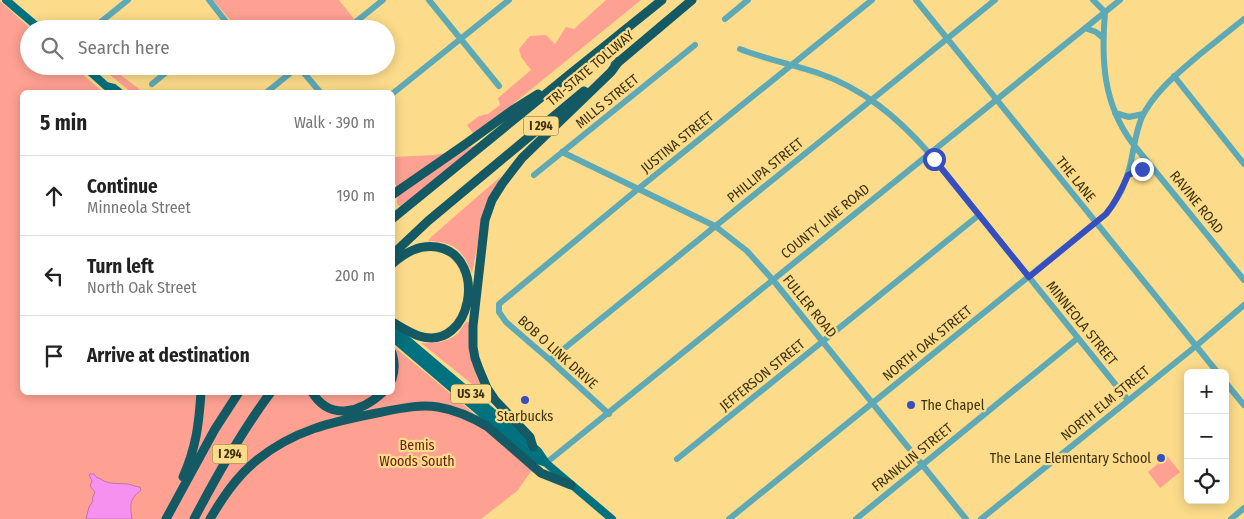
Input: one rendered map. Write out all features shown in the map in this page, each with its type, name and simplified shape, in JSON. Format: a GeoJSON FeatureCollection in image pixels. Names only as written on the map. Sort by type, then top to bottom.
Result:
{"type":"FeatureCollection","features":[{"type":"Feature","properties":{"kind":"highway","name":"TRI-STATE TOLLWAY"},"geometry":{"type":"LineString","coordinates":[[395,217],[662,0]]}},
{"type":"Feature","properties":{"kind":"highway","name":"TRI-STATE TOLLWAY"},"geometry":{"type":"LineString","coordinates":[[395,252],[428,221],[692,0]]}},
{"type":"Feature","properties":{"kind":"highway"},"geometry":{"type":"LineString","coordinates":[[533,447],[530,437],[495,400],[487,388],[475,358],[473,326],[485,220],[492,200],[522,158],[611,72],[619,61]]}},
{"type":"Feature","properties":{"kind":"highway"},"geometry":{"type":"LineString","coordinates":[[395,193],[514,109],[570,74]]}},
{"type":"Feature","properties":{"kind":"highway"},"geometry":{"type":"LineString","coordinates":[[395,262],[412,250],[428,246],[441,248],[451,252],[461,262],[469,286],[461,321],[453,330],[444,335],[427,338],[418,336],[395,324]]}},
{"type":"Feature","properties":{"kind":"highway"},"geometry":{"type":"LineString","coordinates":[[171,510],[195,444],[201,395]]}},
{"type":"Feature","properties":{"kind":"highway","name":"I 294"},"geometry":{"type":"LineString","coordinates":[[166,519],[215,429],[237,395]]}},
{"type":"Feature","properties":{"kind":"highway","name":"I 294"},"geometry":{"type":"LineString","coordinates":[[194,519],[214,479],[269,395]]}},
{"type":"Feature","properties":{"kind":"highway"},"geometry":{"type":"LineString","coordinates":[[314,395],[321,403],[333,410],[342,411],[357,410],[380,395]]}},
{"type":"Feature","properties":{"kind":"highway"},"geometry":{"type":"LineString","coordinates":[[210,519],[225,495],[244,471],[285,441],[318,426],[414,407],[437,407],[462,413],[488,427],[542,473],[571,484]]}},
{"type":"Feature","properties":{"kind":"main road"},"geometry":{"type":"LineString","coordinates":[[6,0],[29,20]]}},
{"type":"Feature","properties":{"kind":"main road"},"geometry":{"type":"LineString","coordinates":[[93,75],[108,89]]}},
{"type":"Feature","properties":{"kind":"main road","name":"US 34"},"geometry":{"type":"LineString","coordinates":[[395,331],[538,451],[546,463],[612,519]]}},
{"type":"Feature","properties":{"kind":"main road","name":"US 34"},"geometry":{"type":"LineString","coordinates":[[395,340],[535,460],[546,463]]}},
{"type":"Feature","properties":{"kind":"street"},"geometry":{"type":"LineString","coordinates":[[103,20],[128,0]]}},
{"type":"Feature","properties":{"kind":"street"},"geometry":{"type":"LineString","coordinates":[[209,0],[225,20]]}},
{"type":"Feature","properties":{"kind":"street"},"geometry":{"type":"LineString","coordinates":[[358,20],[383,0]]}},
{"type":"Feature","properties":{"kind":"street"},"geometry":{"type":"LineString","coordinates":[[429,0],[499,86]]}},
{"type":"Feature","properties":{"kind":"street"},"geometry":{"type":"LineString","coordinates":[[395,92],[509,0]]}},
{"type":"Feature","properties":{"kind":"street"},"geometry":{"type":"LineString","coordinates":[[725,19],[748,0]]}},
{"type":"Feature","properties":{"kind":"street","name":"JUSTINA STREET"},"geometry":{"type":"LineString","coordinates":[[499,304],[872,0]]}},
{"type":"Feature","properties":{"kind":"street","name":"THE LANE"},"geometry":{"type":"LineString","coordinates":[[916,0],[1215,369]]}},
{"type":"Feature","properties":{"kind":"street","name":"PHILLIPA STREET"},"geometry":{"type":"LineString","coordinates":[[550,360],[995,0]]}},
{"type":"Feature","properties":{"kind":"street"},"geometry":{"type":"LineString","coordinates":[[1093,0],[1105,12]]}},
{"type":"Feature","properties":{"kind":"street","name":"COUNTY LINE ROAD"},"geometry":{"type":"LineString","coordinates":[[546,463],[1120,0]]}},
{"type":"Feature","properties":{"kind":"street","name":"RAVINE ROAD"},"geometry":{"type":"LineString","coordinates":[[1105,12],[1103,38],[1105,74],[1108,93],[1122,128],[1244,280]]}},
{"type":"Feature","properties":{"kind":"street","name":"NORTH OAK STREET"},"geometry":{"type":"LineString","coordinates":[[729,519],[1096,223],[1112,207],[1128,175],[1133,144],[1143,114],[1162,88],[1174,76],[1244,19]]}},
{"type":"Feature","properties":{"kind":"street"},"geometry":{"type":"LineString","coordinates":[[1085,28],[1096,32],[1103,38]]}},
{"type":"Feature","properties":{"kind":"street","name":"MILLS STREET"},"geometry":{"type":"LineString","coordinates":[[534,176],[695,45]]}},
{"type":"Feature","properties":{"kind":"street","name":"MINNEOLA STREET"},"geometry":{"type":"LineString","coordinates":[[740,49],[837,80],[872,100],[899,121],[929,153],[1128,400]]}},
{"type":"Feature","properties":{"kind":"street"},"geometry":{"type":"LineString","coordinates":[[152,84],[163,75]]}},
{"type":"Feature","properties":{"kind":"street"},"geometry":{"type":"LineString","coordinates":[[269,90],[288,75]]}},
{"type":"Feature","properties":{"kind":"street"},"geometry":{"type":"LineString","coordinates":[[306,75],[318,90]]}},
{"type":"Feature","properties":{"kind":"street"},"geometry":{"type":"LineString","coordinates":[[1174,76],[1244,164]]}},
{"type":"Feature","properties":{"kind":"street"},"geometry":{"type":"LineString","coordinates":[[1115,113],[1129,117],[1143,114]]}},
{"type":"Feature","properties":{"kind":"street","name":"FULLER ROAD"},"geometry":{"type":"LineString","coordinates":[[562,152],[715,226],[746,251],[773,280],[966,519]]}},
{"type":"Feature","properties":{"kind":"street"},"geometry":{"type":"LineString","coordinates":[[1128,175],[1142,169],[1154,170]]}},
{"type":"Feature","properties":{"kind":"street","name":"JEFFERSON STREET"},"geometry":{"type":"LineString","coordinates":[[677,459],[979,215]]}},
{"type":"Feature","properties":{"kind":"street","name":"BOB O LINK DRIVE"},"geometry":{"type":"LineString","coordinates":[[499,304],[500,312],[506,322],[609,414]]}},
{"type":"Feature","properties":{"kind":"street","name":"NORTH ELM STREET"},"geometry":{"type":"LineString","coordinates":[[981,519],[1196,346],[1244,305]]}},
{"type":"Feature","properties":{"kind":"street","name":"FRANKLIN STREET"},"geometry":{"type":"LineString","coordinates":[[856,519],[1078,338]]}},
{"type":"Feature","properties":{"kind":"street"},"geometry":{"type":"LineString","coordinates":[[1229,387],[1244,405]]}},
{"type":"Feature","properties":{"kind":"street"},"geometry":{"type":"LineString","coordinates":[[1231,519],[1244,508]]}},
{"type":"Feature","properties":{"kind":"green space"},"geometry":{"type":"Polygon","coordinates":[[[213,0],[339,0],[354,19],[230,20],[213,0]]]}},
{"type":"Feature","properties":{"kind":"green space"},"geometry":{"type":"Polygon","coordinates":[[[606,0],[641,0],[482,129],[473,133],[467,125],[500,105],[498,98],[531,70],[521,57],[519,49],[530,36],[546,35],[555,44],[566,27],[574,29],[606,0]]]}},
{"type":"Feature","properties":{"kind":"green space","name":"Bemis Woods South"},"geometry":{"type":"Polygon","coordinates":[[[0,1],[21,20],[20,75],[83,75],[101,90],[20,90],[20,395],[395,395],[395,348],[471,411],[532,470],[517,491],[481,519],[0,519],[0,1]]]}},
{"type":"Feature","properties":{"kind":"green space"},"geometry":{"type":"Polygon","coordinates":[[[110,75],[121,75],[140,90],[129,90],[110,75]]]}},
{"type":"Feature","properties":{"kind":"green space"},"geometry":{"type":"Polygon","coordinates":[[[483,142],[402,208],[397,204],[398,190],[395,183],[395,157],[434,155],[464,150],[483,142]]]}},
{"type":"Feature","properties":{"kind":"green space"},"geometry":{"type":"Polygon","coordinates":[[[501,176],[485,206],[472,273],[465,258],[456,248],[444,243],[428,241],[501,176]]]}},
{"type":"Feature","properties":{"kind":"green space"},"geometry":{"type":"Polygon","coordinates":[[[466,322],[469,322],[470,355],[477,377],[488,397],[421,343],[436,343],[451,338],[459,332],[466,322]]]}},
{"type":"Feature","properties":{"kind":"green space"},"geometry":{"type":"Polygon","coordinates":[[[1167,456],[1180,472],[1160,488],[1148,472],[1167,456]]]}},
{"type":"Feature","properties":{"kind":"shaded area"},"geometry":{"type":"Polygon","coordinates":[[[90,474],[94,474],[97,478],[109,483],[140,487],[141,490],[131,503],[132,519],[86,519],[95,492],[90,486],[92,481],[90,474]]]}},
{"type":"Feature","properties":{"kind":"place","name":"Starbucks"},"geometry":{"type":"Point","coordinates":[525,400]}},
{"type":"Feature","properties":{"kind":"place","name":"The Chapel"},"geometry":{"type":"Point","coordinates":[911,405]}},
{"type":"Feature","properties":{"kind":"place","name":"The Lane Elementary School"},"geometry":{"type":"Point","coordinates":[1161,458]}},
{"type":"Feature","properties":{"kind":"route"},"geometry":{"type":"LineString","coordinates":[[934,159],[1029,277],[1106,214],[1118,198],[1128,175],[1142,169]]}}]}
